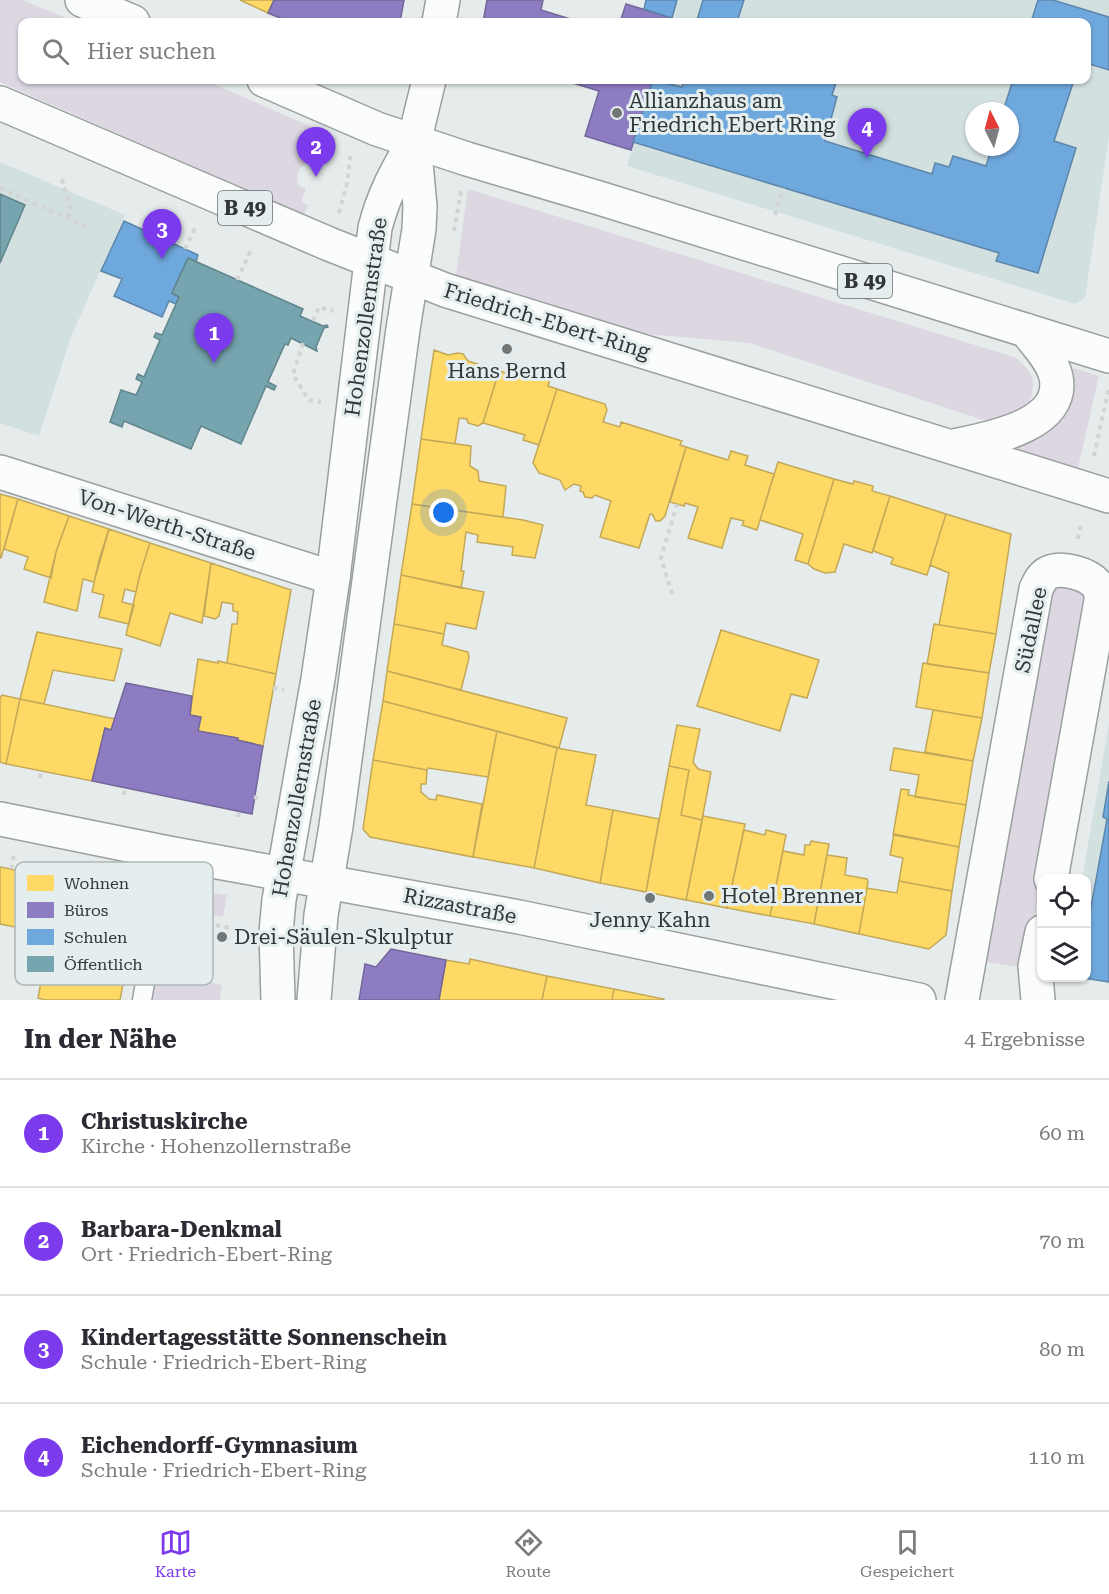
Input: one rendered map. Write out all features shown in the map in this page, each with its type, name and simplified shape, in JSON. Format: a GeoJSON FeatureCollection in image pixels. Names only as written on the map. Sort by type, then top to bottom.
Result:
{"type":"FeatureCollection","features":[{"type":"Feature","properties":{"kind":"street"},"geometry":{"type":"LineString","coordinates":[[82,0],[124,18]]}},
{"type":"Feature","properties":{"kind":"street"},"geometry":{"type":"LineString","coordinates":[[440,18],[443,0]]}},
{"type":"Feature","properties":{"kind":"street","name":"B 49"},"geometry":{"type":"LineString","coordinates":[[273,84],[377,129],[414,142],[1109,356]]}},
{"type":"Feature","properties":{"kind":"street"},"geometry":{"type":"LineString","coordinates":[[414,142],[428,84]]}},
{"type":"Feature","properties":{"kind":"street","name":"Friedrich-Ebert-Ring"},"geometry":{"type":"LineString","coordinates":[[0,103],[370,261],[445,290],[1109,496]]}},
{"type":"Feature","properties":{"kind":"street","name":"Hohenzollernstraße"},"geometry":{"type":"LineString","coordinates":[[278,1000],[276,933],[283,874],[318,679],[333,578],[375,228],[384,196],[414,142]]}},
{"type":"Feature","properties":{"kind":"street","name":"Hohenzollernstraße"},"geometry":{"type":"LineString","coordinates":[[314,1000],[321,915],[402,336],[417,250],[420,206],[414,142]]}},
{"type":"Feature","properties":{"kind":"street"},"geometry":{"type":"LineString","coordinates":[[953,447],[1023,428],[1041,416],[1052,401],[1056,377],[1043,352],[1026,330]]}},
{"type":"Feature","properties":{"kind":"street","name":"Von-Werth-Straße"},"geometry":{"type":"LineString","coordinates":[[0,472],[333,578]]}},
{"type":"Feature","properties":{"kind":"street","name":"Südallee"},"geometry":{"type":"LineString","coordinates":[[962,1000],[1036,589],[1046,574],[1060,571],[1091,579],[1100,591],[1101,601],[1052,874]]}},
{"type":"Feature","properties":{"kind":"street","name":"Rizzastraße"},"geometry":{"type":"LineString","coordinates":[[0,819],[168,853],[519,917],[919,1000]]}},
{"type":"Feature","properties":{"kind":"street"},"geometry":{"type":"LineString","coordinates":[[1037,955],[1035,966],[1038,1000]]}},
{"type":"Feature","properties":{"kind":"lane"},"geometry":{"type":"LineString","coordinates":[[166,862],[168,853]]}},
{"type":"Feature","properties":{"kind":"lane"},"geometry":{"type":"LineString","coordinates":[[142,1000],[145,985]]}},
{"type":"Feature","properties":{"kind":"path"},"geometry":{"type":"LineString","coordinates":[[337,222],[347,183],[352,147]]}},
{"type":"Feature","properties":{"kind":"path"},"geometry":{"type":"LineString","coordinates":[[62,179],[71,210],[68,218]]}},
{"type":"Feature","properties":{"kind":"path"},"geometry":{"type":"LineString","coordinates":[[0,188],[86,226]]}},
{"type":"Feature","properties":{"kind":"path"},"geometry":{"type":"LineString","coordinates":[[775,215],[783,188]]}},
{"type":"Feature","properties":{"kind":"path"},"geometry":{"type":"LineString","coordinates":[[185,249],[196,226]]}},
{"type":"Feature","properties":{"kind":"path"},"geometry":{"type":"LineString","coordinates":[[237,280],[251,250]]}},
{"type":"Feature","properties":{"kind":"path"},"geometry":{"type":"LineString","coordinates":[[313,321],[319,307],[340,312]]}},
{"type":"Feature","properties":{"kind":"path"},"geometry":{"type":"LineString","coordinates":[[303,343],[293,375],[309,400],[328,404]]}},
{"type":"Feature","properties":{"kind":"path"},"geometry":{"type":"LineString","coordinates":[[1092,463],[1109,385]]}},
{"type":"Feature","properties":{"kind":"path"},"geometry":{"type":"LineString","coordinates":[[672,594],[661,558],[677,504]]}},
{"type":"Feature","properties":{"kind":"path"},"geometry":{"type":"LineString","coordinates":[[273,688],[284,690]]}},
{"type":"Feature","properties":{"kind":"path"},"geometry":{"type":"LineString","coordinates":[[39,778],[41,771]]}},
{"type":"Feature","properties":{"kind":"path"},"geometry":{"type":"LineString","coordinates":[[124,795],[125,788]]}},
{"type":"Feature","properties":{"kind":"path"},"geometry":{"type":"LineString","coordinates":[[254,797],[263,799]]}},
{"type":"Feature","properties":{"kind":"path"},"geometry":{"type":"LineString","coordinates":[[238,817],[239,811]]}},
{"type":"Feature","properties":{"kind":"path"},"geometry":{"type":"LineString","coordinates":[[11,869],[15,851]]}},
{"type":"Feature","properties":{"kind":"path"},"geometry":{"type":"LineString","coordinates":[[213,925],[233,928]]}},
{"type":"Feature","properties":{"kind":"shaded area"},"geometry":{"type":"Polygon","coordinates":[[[0,0],[23,0],[66,18],[18,18],[18,84],[214,84],[337,138],[332,152],[323,150],[318,161],[308,160],[299,172],[297,178],[299,186],[306,188],[301,202],[308,205],[304,215],[0,82],[0,0]]]}},
{"type":"Feature","properties":{"kind":"shaded area"},"geometry":{"type":"Polygon","coordinates":[[[677,0],[1109,0],[1109,136],[1085,298],[1075,304],[627,166],[652,84],[1091,84],[1091,18],[671,18],[677,0]]]}},
{"type":"Feature","properties":{"kind":"shaded area"},"geometry":{"type":"Polygon","coordinates":[[[0,162],[125,215],[71,337],[39,436],[0,423],[0,162]]]}},
{"type":"Feature","properties":{"kind":"shaded area"},"geometry":{"type":"Polygon","coordinates":[[[468,189],[1014,357],[1026,368],[1032,378],[1033,390],[1028,406],[1001,419],[983,420],[750,343],[646,334],[456,275],[468,189]]]}},
{"type":"Feature","properties":{"kind":"shaded area"},"geometry":{"type":"Polygon","coordinates":[[[1074,368],[1099,376],[1078,468],[995,443],[1074,368]]]}},
{"type":"Feature","properties":{"kind":"shaded area"},"geometry":{"type":"Polygon","coordinates":[[[1057,586],[1086,593],[1042,874],[1037,874],[1037,904],[1027,968],[979,961],[1041,597],[1057,586]]]}},
{"type":"Feature","properties":{"kind":"shaded area"},"geometry":{"type":"Polygon","coordinates":[[[1109,724],[1109,982],[1091,979],[1091,874],[1083,874],[1109,724]]]}},
{"type":"Feature","properties":{"kind":"shaded area"},"geometry":{"type":"Polygon","coordinates":[[[213,893],[227,895],[223,917],[213,916],[213,893]]]}},
{"type":"Feature","properties":{"kind":"shaded area"},"geometry":{"type":"Polygon","coordinates":[[[213,983],[222,985],[220,1000],[153,1000],[155,985],[213,985],[213,983]]]}},
{"type":"Feature","properties":{"kind":"building: Wohnen"},"geometry":{"type":"Polygon","coordinates":[[[240,0],[274,0],[268,13],[240,0]]]}},
{"type":"Feature","properties":{"kind":"building: Wohnen"},"geometry":{"type":"Polygon","coordinates":[[[434,350],[448,355],[463,354],[468,361],[499,371],[483,423],[478,426],[468,423],[467,419],[459,418],[455,444],[421,439],[434,350]]]}},
{"type":"Feature","properties":{"kind":"building: Wohnen"},"geometry":{"type":"Polygon","coordinates":[[[515,369],[550,379],[548,386],[557,389],[539,445],[523,440],[525,435],[483,423],[499,371],[513,375],[515,369]]]}},
{"type":"Feature","properties":{"kind":"building: Wohnen"},"geometry":{"type":"Polygon","coordinates":[[[557,389],[605,404],[607,410],[603,422],[620,427],[621,422],[682,441],[680,445],[686,447],[665,516],[660,521],[656,521],[650,514],[639,548],[600,537],[611,501],[595,495],[592,498],[585,497],[580,491],[581,486],[574,484],[565,490],[560,480],[539,473],[533,463],[557,389]]]}},
{"type":"Feature","properties":{"kind":"building: Wohnen"},"geometry":{"type":"Polygon","coordinates":[[[421,439],[471,446],[470,466],[478,471],[479,481],[506,486],[503,517],[412,504],[421,439]]]}},
{"type":"Feature","properties":{"kind":"building: Wohnen"},"geometry":{"type":"Polygon","coordinates":[[[686,447],[728,460],[731,451],[748,456],[745,465],[774,474],[757,530],[742,525],[744,521],[731,518],[722,548],[688,538],[698,507],[670,502],[686,447]]]}},
{"type":"Feature","properties":{"kind":"building: Wohnen"},"geometry":{"type":"Polygon","coordinates":[[[778,462],[834,479],[808,564],[795,560],[803,534],[760,520],[778,462]]]}},
{"type":"Feature","properties":{"kind":"building: Wohnen"},"geometry":{"type":"Polygon","coordinates":[[[834,479],[873,486],[872,491],[890,496],[872,553],[844,544],[835,572],[825,573],[808,564],[834,479]]]}},
{"type":"Feature","properties":{"kind":"building: Wohnen"},"geometry":{"type":"Polygon","coordinates":[[[0,494],[18,499],[1,558],[0,558],[0,494]]]}},
{"type":"Feature","properties":{"kind":"building: Wohnen"},"geometry":{"type":"Polygon","coordinates":[[[890,496],[946,514],[927,575],[891,564],[893,558],[873,551],[890,496]]]}},
{"type":"Feature","properties":{"kind":"building: Wohnen"},"geometry":{"type":"Polygon","coordinates":[[[18,499],[69,516],[56,552],[51,578],[24,569],[28,557],[4,549],[18,499]]]}},
{"type":"Feature","properties":{"kind":"building: Wohnen"},"geometry":{"type":"Polygon","coordinates":[[[412,504],[543,525],[535,558],[512,555],[513,547],[477,542],[478,535],[466,532],[461,588],[401,575],[412,504]]]}},
{"type":"Feature","properties":{"kind":"building: Wohnen"},"geometry":{"type":"Polygon","coordinates":[[[946,514],[1011,534],[996,634],[939,625],[949,573],[930,565],[946,514]]]}},
{"type":"Feature","properties":{"kind":"building: Wohnen"},"geometry":{"type":"Polygon","coordinates":[[[69,516],[109,529],[94,582],[83,579],[77,611],[44,602],[56,552],[69,516]]]}},
{"type":"Feature","properties":{"kind":"building: Wohnen"},"geometry":{"type":"Polygon","coordinates":[[[109,529],[150,543],[136,592],[125,589],[122,602],[134,605],[129,624],[99,617],[104,595],[92,592],[109,529]]]}},
{"type":"Feature","properties":{"kind":"building: Wohnen"},"geometry":{"type":"Polygon","coordinates":[[[150,543],[211,563],[202,623],[170,613],[160,646],[126,635],[140,574],[150,543]]]}},
{"type":"Feature","properties":{"kind":"building: Wohnen"},"geometry":{"type":"Polygon","coordinates":[[[211,563],[291,590],[276,674],[227,663],[232,624],[237,624],[238,612],[233,611],[233,604],[222,602],[219,616],[215,619],[204,616],[211,563]]]}},
{"type":"Feature","properties":{"kind":"building: Wohnen"},"geometry":{"type":"Polygon","coordinates":[[[401,575],[484,592],[476,629],[446,623],[444,634],[394,624],[401,575]]]}},
{"type":"Feature","properties":{"kind":"building: Wohnen"},"geometry":{"type":"Polygon","coordinates":[[[394,624],[444,634],[442,645],[468,652],[469,658],[461,690],[387,671],[394,624]]]}},
{"type":"Feature","properties":{"kind":"building: Wohnen"},"geometry":{"type":"Polygon","coordinates":[[[934,624],[996,634],[989,673],[927,664],[934,624]]]}},
{"type":"Feature","properties":{"kind":"building: Wohnen"},"geometry":{"type":"Polygon","coordinates":[[[721,630],[819,660],[807,698],[791,694],[780,731],[697,706],[721,630]]]}},
{"type":"Feature","properties":{"kind":"building: Wohnen"},"geometry":{"type":"Polygon","coordinates":[[[37,632],[122,649],[114,681],[53,670],[44,704],[20,699],[37,632]]]}},
{"type":"Feature","properties":{"kind":"building: Wohnen"},"geometry":{"type":"Polygon","coordinates":[[[198,659],[218,663],[218,661],[276,674],[263,746],[237,740],[238,738],[198,731],[201,717],[190,715],[198,659]]]}},
{"type":"Feature","properties":{"kind":"building: Wohnen"},"geometry":{"type":"Polygon","coordinates":[[[923,663],[989,673],[982,718],[916,707],[923,663]]]}},
{"type":"Feature","properties":{"kind":"building: Wohnen"},"geometry":{"type":"Polygon","coordinates":[[[387,671],[567,718],[559,748],[383,701],[387,671]]]}},
{"type":"Feature","properties":{"kind":"building: Wohnen"},"geometry":{"type":"Polygon","coordinates":[[[2,695],[20,699],[6,764],[0,762],[0,698],[2,695]]]}},
{"type":"Feature","properties":{"kind":"building: Wohnen"},"geometry":{"type":"Polygon","coordinates":[[[20,699],[115,719],[111,730],[105,728],[92,781],[6,764],[20,699]]]}},
{"type":"Feature","properties":{"kind":"building: Wohnen"},"geometry":{"type":"Polygon","coordinates":[[[383,701],[497,731],[488,777],[428,768],[427,770],[373,760],[383,701]]]}},
{"type":"Feature","properties":{"kind":"building: Wohnen"},"geometry":{"type":"Polygon","coordinates":[[[933,710],[982,718],[973,761],[925,752],[933,710]]]}},
{"type":"Feature","properties":{"kind":"building: Wohnen"},"geometry":{"type":"Polygon","coordinates":[[[677,725],[700,729],[693,762],[698,769],[711,772],[702,820],[681,815],[689,770],[669,766],[677,725]]]}},
{"type":"Feature","properties":{"kind":"building: Wohnen"},"geometry":{"type":"Polygon","coordinates":[[[497,731],[557,748],[534,868],[473,857],[497,731]]]}},
{"type":"Feature","properties":{"kind":"building: Wohnen"},"geometry":{"type":"Polygon","coordinates":[[[557,748],[596,755],[586,805],[613,810],[600,883],[534,868],[557,748]]]}},
{"type":"Feature","properties":{"kind":"building: Wohnen"},"geometry":{"type":"Polygon","coordinates":[[[894,748],[973,761],[966,805],[915,797],[919,775],[890,770],[894,748]]]}},
{"type":"Feature","properties":{"kind":"building: Wohnen"},"geometry":{"type":"Polygon","coordinates":[[[373,760],[427,770],[426,784],[421,784],[421,792],[429,799],[436,800],[437,795],[482,804],[473,857],[370,837],[363,829],[373,760]]]}},
{"type":"Feature","properties":{"kind":"building: Wohnen"},"geometry":{"type":"Polygon","coordinates":[[[669,766],[689,770],[681,815],[702,820],[686,900],[646,892],[669,766]]]}},
{"type":"Feature","properties":{"kind":"building: Wohnen"},"geometry":{"type":"Polygon","coordinates":[[[901,789],[909,790],[908,795],[966,805],[959,847],[893,835],[901,789]]]}},
{"type":"Feature","properties":{"kind":"building: Wohnen"},"geometry":{"type":"Polygon","coordinates":[[[613,810],[659,819],[646,892],[600,883],[613,810]]]}},
{"type":"Feature","properties":{"kind":"building: Wohnen"},"geometry":{"type":"Polygon","coordinates":[[[703,816],[745,824],[727,908],[686,900],[703,816]]]}},
{"type":"Feature","properties":{"kind":"building: Wohnen"},"geometry":{"type":"Polygon","coordinates":[[[744,830],[765,835],[766,830],[786,835],[770,916],[727,908],[744,830]]]}},
{"type":"Feature","properties":{"kind":"building: Wohnen"},"geometry":{"type":"Polygon","coordinates":[[[894,834],[959,847],[952,891],[899,881],[903,858],[890,855],[894,834]]]}},
{"type":"Feature","properties":{"kind":"building: Wohnen"},"geometry":{"type":"Polygon","coordinates":[[[811,841],[829,844],[814,924],[770,916],[783,851],[804,855],[805,845],[810,845],[811,841]]]}},
{"type":"Feature","properties":{"kind":"building: Wohnen"},"geometry":{"type":"Polygon","coordinates":[[[827,855],[847,858],[845,875],[867,879],[859,934],[814,924],[827,855]]]}},
{"type":"Feature","properties":{"kind":"building: Wohnen"},"geometry":{"type":"Polygon","coordinates":[[[0,867],[15,870],[15,927],[0,924],[0,867]]]}},
{"type":"Feature","properties":{"kind":"building: Wohnen"},"geometry":{"type":"Polygon","coordinates":[[[899,881],[952,891],[946,935],[929,949],[859,934],[867,888],[897,893],[899,881]]]}},
{"type":"Feature","properties":{"kind":"building: Wohnen"},"geometry":{"type":"Polygon","coordinates":[[[470,959],[547,976],[542,1000],[439,1000],[446,960],[469,964],[470,959]]]}},
{"type":"Feature","properties":{"kind":"building: Wohnen"},"geometry":{"type":"Polygon","coordinates":[[[547,976],[614,989],[612,1000],[542,1000],[547,976]]]}},
{"type":"Feature","properties":{"kind":"building: Wohnen"},"geometry":{"type":"Polygon","coordinates":[[[40,985],[123,985],[120,1000],[45,1000],[38,998],[40,985]]]}},
{"type":"Feature","properties":{"kind":"building: Wohnen"},"geometry":{"type":"Polygon","coordinates":[[[614,989],[664,999],[664,1000],[612,1000],[614,989]]]}},
{"type":"Feature","properties":{"kind":"building: Büros"},"geometry":{"type":"Polygon","coordinates":[[[274,0],[404,0],[401,18],[280,18],[268,13],[274,0]]]}},
{"type":"Feature","properties":{"kind":"building: Büros"},"geometry":{"type":"Polygon","coordinates":[[[487,0],[543,0],[541,10],[567,18],[484,18],[487,0]]]}},
{"type":"Feature","properties":{"kind":"building: Büros"},"geometry":{"type":"Polygon","coordinates":[[[626,4],[672,18],[621,18],[626,4]]]}},
{"type":"Feature","properties":{"kind":"building: Büros","name":"Allianzhaus am Friedrich Ebert Ring"},"geometry":{"type":"Polygon","coordinates":[[[576,84],[652,84],[631,150],[585,136],[599,91],[576,84]]]}},
{"type":"Feature","properties":{"kind":"building: Büros"},"geometry":{"type":"Polygon","coordinates":[[[126,683],[192,696],[190,715],[201,717],[198,731],[238,738],[237,740],[263,746],[252,814],[92,781],[105,728],[111,730],[126,683]]]}},
{"type":"Feature","properties":{"kind":"building: Büros"},"geometry":{"type":"Polygon","coordinates":[[[391,949],[446,960],[439,1000],[359,1000],[365,964],[376,967],[391,949]]]}},
{"type":"Feature","properties":{"kind":"building: Schulen"},"geometry":{"type":"Polygon","coordinates":[[[646,0],[677,0],[672,18],[644,9],[646,0]]]}},
{"type":"Feature","properties":{"kind":"building: Schulen"},"geometry":{"type":"Polygon","coordinates":[[[703,0],[744,0],[738,18],[698,18],[703,0]]]}},
{"type":"Feature","properties":{"kind":"building: Schulen"},"geometry":{"type":"Polygon","coordinates":[[[1038,0],[1053,0],[1109,17],[1109,70],[1091,65],[1091,18],[1032,18],[1038,0]]]}},
{"type":"Feature","properties":{"kind":"building: Schulen"},"geometry":{"type":"Polygon","coordinates":[[[652,84],[682,87],[683,84],[836,84],[832,95],[837,97],[825,141],[932,174],[935,163],[949,167],[953,156],[986,166],[989,156],[1019,156],[1019,102],[1006,102],[1012,84],[1073,84],[1054,141],[1076,148],[1038,273],[996,261],[999,253],[633,142],[652,84]]]}},
{"type":"Feature","properties":{"kind":"building: Schulen"},"geometry":{"type":"Polygon","coordinates":[[[124,221],[198,255],[196,262],[188,258],[172,293],[179,297],[176,304],[169,301],[162,317],[114,296],[122,279],[101,271],[124,221]]]}},
{"type":"Feature","properties":{"kind":"building: Schulen"},"geometry":{"type":"Polygon","coordinates":[[[1109,781],[1109,982],[1091,979],[1091,907],[1107,819],[1103,817],[1109,781]]]}},
{"type":"Feature","properties":{"kind":"building: Öffentlich"},"geometry":{"type":"Polygon","coordinates":[[[0,194],[25,205],[0,263],[0,194]]]}},
{"type":"Feature","properties":{"kind":"building: Öffentlich"},"geometry":{"type":"Polygon","coordinates":[[[188,258],[303,309],[300,316],[328,327],[324,328],[316,347],[317,351],[291,338],[288,345],[285,344],[268,382],[276,386],[274,390],[266,386],[241,444],[201,426],[191,449],[124,421],[122,427],[110,422],[121,390],[136,395],[142,382],[136,379],[138,374],[144,377],[160,340],[154,337],[156,333],[162,335],[176,304],[179,297],[172,293],[188,258]]]}},
{"type":"Feature","properties":{"kind":"place","name":"Allianzhaus am Friedrich Ebert Ring"},"geometry":{"type":"Point","coordinates":[617,113]}},
{"type":"Feature","properties":{"kind":"place","name":"Eichendorff-Gymnasium"},"geometry":{"type":"Point","coordinates":[867,158]}},
{"type":"Feature","properties":{"kind":"place","name":"Barbara-Denkmal"},"geometry":{"type":"Point","coordinates":[316,177]}},
{"type":"Feature","properties":{"kind":"place","name":"Kindertagesstätte Sonnenschein"},"geometry":{"type":"Point","coordinates":[162,259]}},
{"type":"Feature","properties":{"kind":"place","name":"Hans Bernd"},"geometry":{"type":"Point","coordinates":[507,349]}},
{"type":"Feature","properties":{"kind":"place","name":"Christuskirche"},"geometry":{"type":"Point","coordinates":[214,363]}},
{"type":"Feature","properties":{"kind":"place","name":"Hotel Brenner"},"geometry":{"type":"Point","coordinates":[709,896]}},
{"type":"Feature","properties":{"kind":"place","name":"Jenny Kahn"},"geometry":{"type":"Point","coordinates":[650,898]}},
{"type":"Feature","properties":{"kind":"place","name":"Drei-Säulen-Skulptur"},"geometry":{"type":"Point","coordinates":[222,937]}}]}
